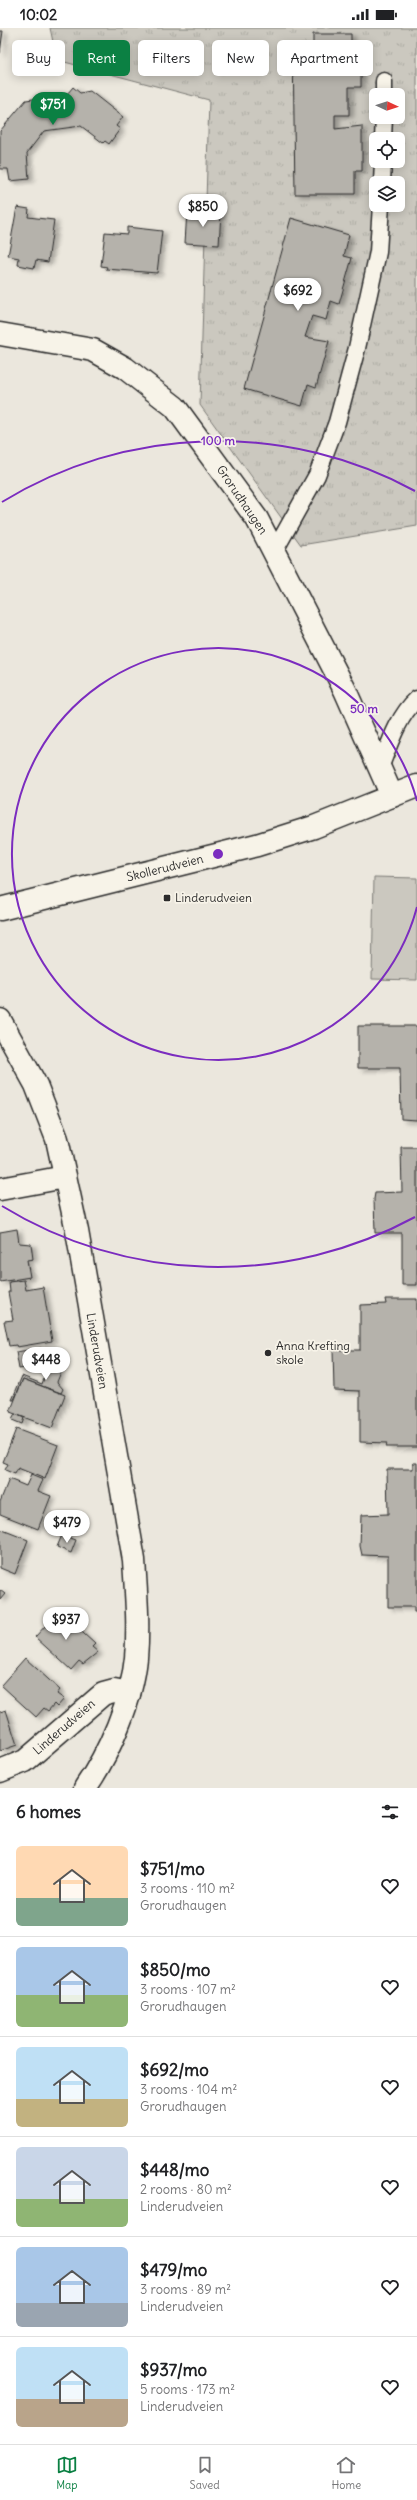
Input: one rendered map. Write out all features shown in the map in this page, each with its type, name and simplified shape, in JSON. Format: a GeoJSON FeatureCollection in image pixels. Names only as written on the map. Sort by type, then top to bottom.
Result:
{"type":"FeatureCollection","features":[{"type":"Feature","properties":{"kind":"street","name":"Grorudhaugen"},"geometry":{"type":"LineString","coordinates":[[0,334],[93,350],[125,368],[155,390],[175,407],[193,428],[257,519],[345,690],[392,796]]}},
{"type":"Feature","properties":{"kind":"street","name":"Skollerudveien"},"geometry":{"type":"LineString","coordinates":[[0,909],[257,845],[314,827],[417,786]]}},
{"type":"Feature","properties":{"kind":"street","name":"Linderudveien"},"geometry":{"type":"LineString","coordinates":[[0,1020],[36,1085],[57,1138],[77,1231],[134,1560],[137,1616],[136,1659],[129,1694],[99,1769],[85,1788]]}},
{"type":"Feature","properties":{"kind":"street"},"geometry":{"type":"LineString","coordinates":[[0,1189],[65,1177]]}},
{"type":"Feature","properties":{"kind":"street","name":"Linderudveien"},"geometry":{"type":"LineString","coordinates":[[0,1771],[25,1760],[103,1694],[114,1691],[129,1694]]}},
{"type":"Feature","properties":{"kind":"lane"},"geometry":{"type":"LineString","coordinates":[[274,552],[317,475],[337,422],[357,348],[378,252],[380,212]]}},
{"type":"Feature","properties":{"kind":"lane"},"geometry":{"type":"LineString","coordinates":[[380,768],[392,736],[410,705],[417,700]]}},
{"type":"Feature","properties":{"kind":"green space"},"geometry":{"type":"Polygon","coordinates":[[[50,28],[417,28],[417,526],[301,545],[200,405],[209,100],[118,76],[130,76],[130,40],[73,40],[73,64],[65,62],[65,40],[53,40],[50,28]]]}},
{"type":"Feature","properties":{"kind":"green space"},"geometry":{"type":"Polygon","coordinates":[[[374,877],[417,878],[417,980],[372,979],[374,877]]]}},
{"type":"Feature","properties":{"kind":"building"},"geometry":{"type":"Polygon","coordinates":[[[0,31],[3,31],[0,53],[0,31]]]}},
{"type":"Feature","properties":{"kind":"building"},"geometry":{"type":"Polygon","coordinates":[[[313,34],[351,34],[351,40],[313,40],[313,34]]]}},
{"type":"Feature","properties":{"kind":"building"},"geometry":{"type":"Polygon","coordinates":[[[293,76],[361,76],[361,87],[349,87],[349,115],[335,115],[335,129],[362,126],[362,171],[355,171],[355,194],[295,194],[293,76]]]}},
{"type":"Feature","properties":{"kind":"building"},"geometry":{"type":"Polygon","coordinates":[[[73,87],[80,93],[90,91],[123,117],[116,126],[120,129],[109,144],[105,141],[103,143],[81,126],[44,131],[27,153],[29,179],[10,181],[8,169],[0,169],[0,131],[26,100],[67,94],[73,87]]]}},
{"type":"Feature","properties":{"kind":"building"},"geometry":{"type":"Polygon","coordinates":[[[17,207],[29,209],[28,217],[54,220],[48,262],[36,260],[34,268],[18,265],[19,258],[8,256],[17,207]]]}},
{"type":"Feature","properties":{"kind":"building"},"geometry":{"type":"Polygon","coordinates":[[[187,210],[221,212],[219,245],[185,243],[187,210]]]}},
{"type":"Feature","properties":{"kind":"building"},"geometry":{"type":"Polygon","coordinates":[[[291,218],[349,235],[344,256],[352,258],[339,304],[331,301],[326,320],[312,316],[305,337],[329,341],[316,387],[308,384],[302,406],[244,389],[291,218]]]}},
{"type":"Feature","properties":{"kind":"building"},"geometry":{"type":"Polygon","coordinates":[[[127,227],[162,231],[157,273],[106,269],[107,267],[101,266],[105,232],[127,234],[127,227]]]}},
{"type":"Feature","properties":{"kind":"building"},"geometry":{"type":"Polygon","coordinates":[[[358,1026],[417,1026],[417,1120],[401,1119],[400,1068],[358,1068],[358,1026]]]}},
{"type":"Feature","properties":{"kind":"building"},"geometry":{"type":"Polygon","coordinates":[[[401,1147],[417,1147],[417,1285],[402,1285],[402,1233],[375,1233],[374,1199],[375,1193],[402,1192],[401,1147]]]}},
{"type":"Feature","properties":{"kind":"building"},"geometry":{"type":"Polygon","coordinates":[[[17,1229],[19,1243],[31,1244],[33,1259],[27,1260],[30,1277],[0,1282],[0,1232],[17,1229]]]}},
{"type":"Feature","properties":{"kind":"building"},"geometry":{"type":"Polygon","coordinates":[[[24,1280],[26,1290],[43,1287],[52,1341],[17,1347],[16,1345],[9,1346],[4,1321],[13,1320],[8,1292],[10,1292],[9,1282],[24,1280]]]}},
{"type":"Feature","properties":{"kind":"building"},"geometry":{"type":"Polygon","coordinates":[[[385,1299],[417,1299],[417,1447],[386,1447],[387,1443],[360,1442],[360,1391],[334,1390],[333,1350],[360,1350],[360,1305],[386,1304],[385,1299]]]}},
{"type":"Feature","properties":{"kind":"building"},"geometry":{"type":"Polygon","coordinates":[[[41,1348],[44,1365],[19,1369],[16,1352],[41,1348]]]}},
{"type":"Feature","properties":{"kind":"building"},"geometry":{"type":"Polygon","coordinates":[[[48,1367],[61,1372],[57,1382],[63,1389],[61,1393],[23,1379],[14,1400],[12,1400],[22,1376],[42,1384],[48,1367]]]}},
{"type":"Feature","properties":{"kind":"building"},"geometry":{"type":"Polygon","coordinates":[[[23,1379],[65,1395],[52,1428],[10,1412],[23,1379]]]}},
{"type":"Feature","properties":{"kind":"building"},"geometry":{"type":"Polygon","coordinates":[[[15,1414],[24,1418],[22,1424],[12,1420],[15,1414]]]}},
{"type":"Feature","properties":{"kind":"building"},"geometry":{"type":"Polygon","coordinates":[[[16,1429],[58,1445],[45,1479],[18,1468],[15,1474],[5,1470],[8,1464],[3,1462],[16,1429]]]}},
{"type":"Feature","properties":{"kind":"building"},"geometry":{"type":"Polygon","coordinates":[[[413,1463],[417,1463],[417,1612],[414,1612],[414,1607],[388,1607],[388,1556],[362,1555],[360,1546],[361,1515],[388,1514],[387,1469],[413,1469],[413,1463]]]}},
{"type":"Feature","properties":{"kind":"building"},"geometry":{"type":"Polygon","coordinates":[[[31,1475],[43,1480],[38,1491],[51,1496],[38,1529],[0,1514],[0,1502],[9,1479],[26,1486],[31,1475]]]}},
{"type":"Feature","properties":{"kind":"building"},"geometry":{"type":"Polygon","coordinates":[[[0,1529],[28,1540],[15,1574],[0,1568],[0,1529]]]}},
{"type":"Feature","properties":{"kind":"building"},"geometry":{"type":"Polygon","coordinates":[[[62,1535],[76,1540],[71,1553],[57,1547],[62,1535]]]}},
{"type":"Feature","properties":{"kind":"building"},"geometry":{"type":"Polygon","coordinates":[[[0,1590],[5,1594],[0,1600],[0,1590]]]}},
{"type":"Feature","properties":{"kind":"building"},"geometry":{"type":"Polygon","coordinates":[[[59,1611],[95,1644],[92,1647],[98,1652],[83,1664],[79,1661],[71,1670],[35,1637],[59,1611]]]}},
{"type":"Feature","properties":{"kind":"building"},"geometry":{"type":"Polygon","coordinates":[[[25,1658],[60,1690],[57,1694],[64,1699],[57,1707],[54,1704],[48,1711],[44,1708],[36,1717],[1,1685],[25,1658]]]}},
{"type":"Feature","properties":{"kind":"building"},"geometry":{"type":"Polygon","coordinates":[[[6,1710],[17,1745],[0,1751],[0,1712],[6,1710]]]}},
{"type":"Feature","properties":{"kind":"place","name":"Linderudveien"},"geometry":{"type":"Point","coordinates":[167,898]}},
{"type":"Feature","properties":{"kind":"place","name":"Anna Krefting skole"},"geometry":{"type":"Point","coordinates":[268,1353]}}]}
